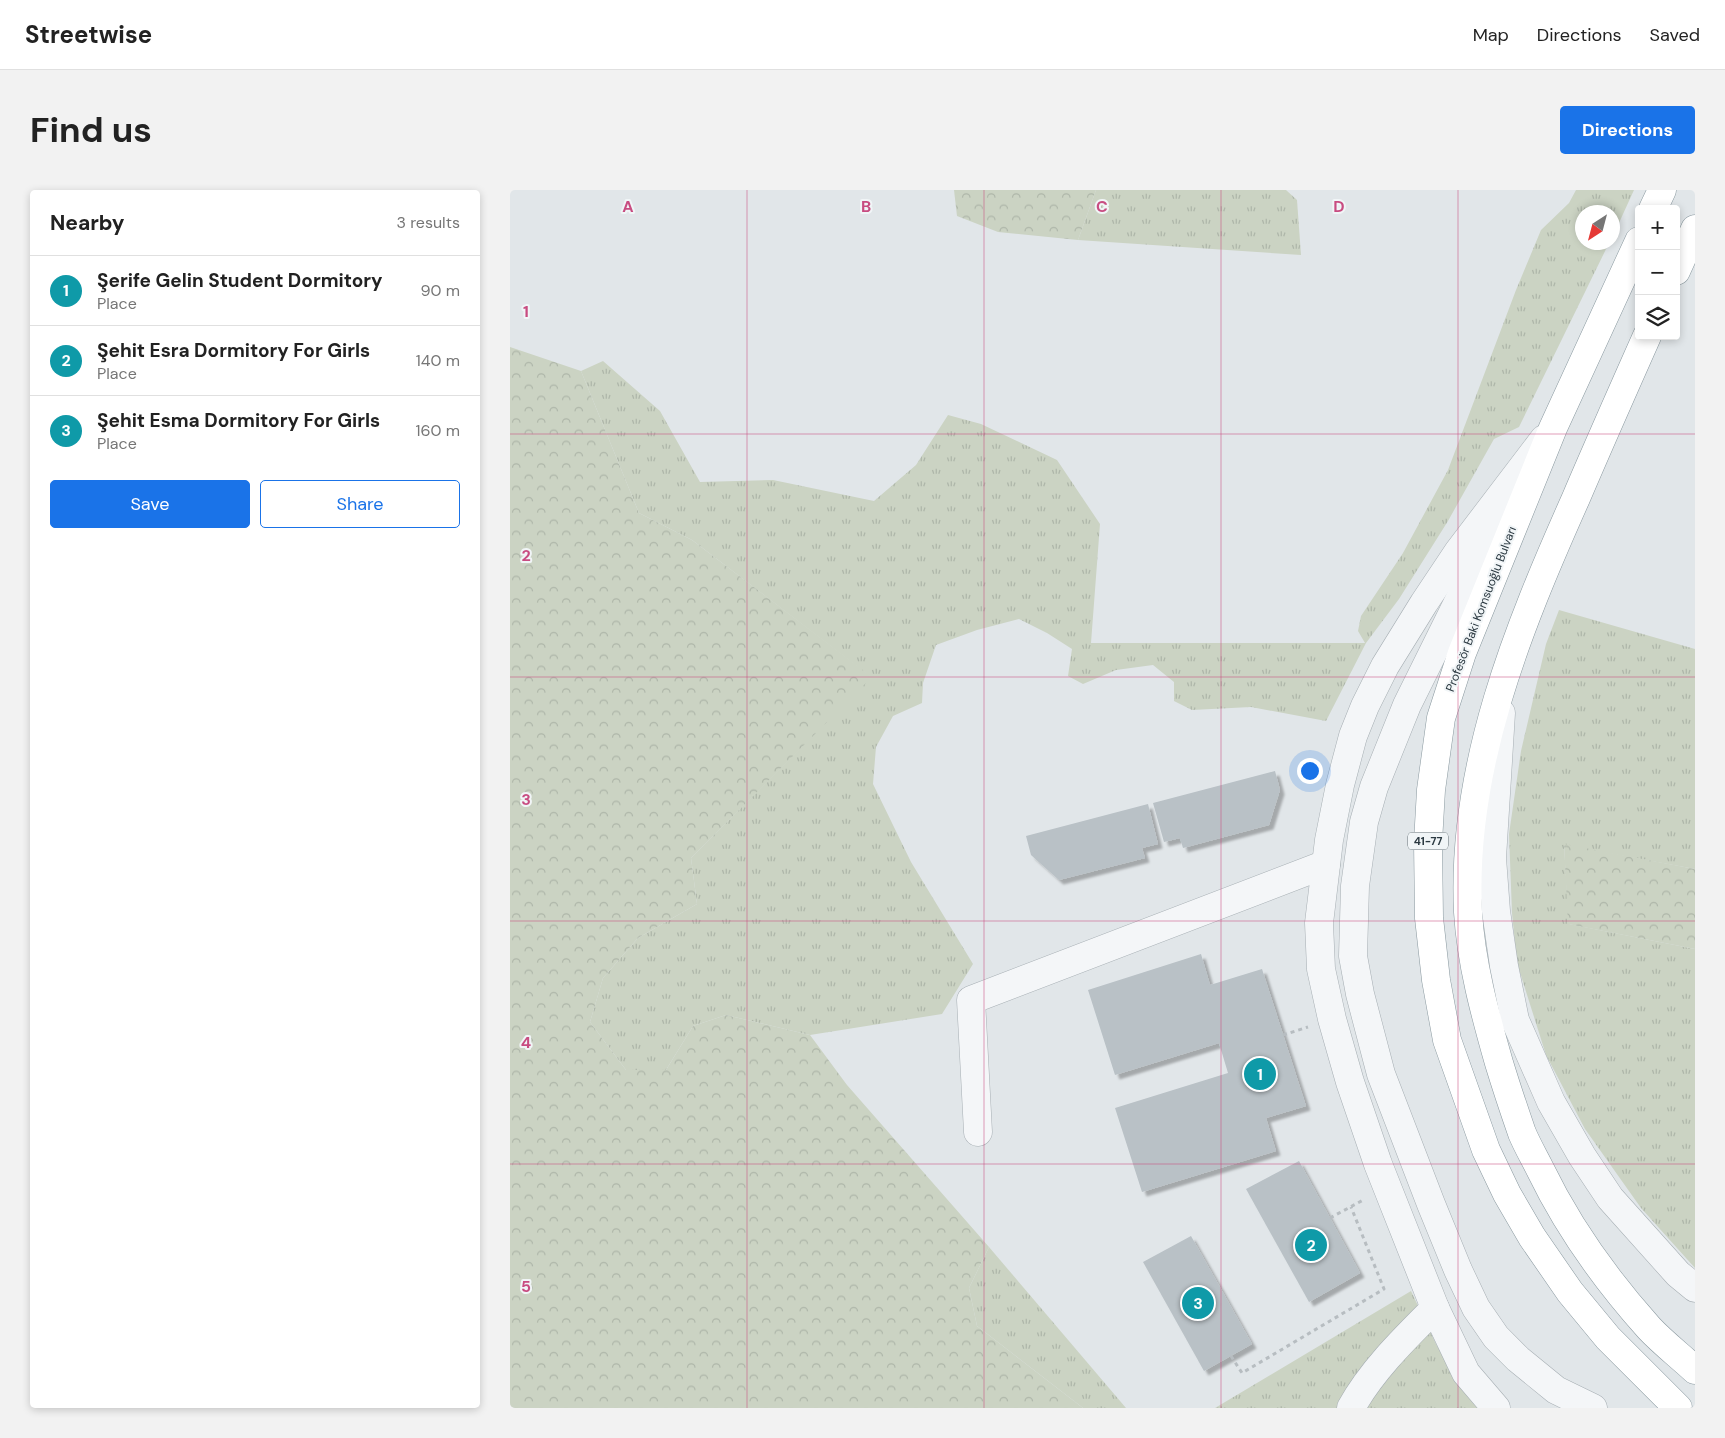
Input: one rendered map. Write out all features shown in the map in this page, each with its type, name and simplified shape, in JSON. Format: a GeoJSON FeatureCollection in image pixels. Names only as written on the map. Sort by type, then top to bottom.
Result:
{"type":"FeatureCollection","features":[{"type":"Feature","properties":{"kind":"highway"},"geometry":{"type":"LineString","coordinates":[[1655,205],[1662,190]]}},
{"type":"Feature","properties":{"kind":"highway"},"geometry":{"type":"LineString","coordinates":[[1680,262],[1695,228]]}},
{"type":"Feature","properties":{"kind":"highway","name":"Profesör Baki Komsuoğlu Bulvarı"},"geometry":{"type":"LineString","coordinates":[[1635,250],[1553,428],[1462,652],[1440,718],[1431,790],[1428,842],[1429,918],[1436,980],[1447,1040],[1486,1150],[1507,1194],[1532,1237],[1570,1292],[1608,1338],[1678,1408]]}},
{"type":"Feature","properties":{"kind":"highway"},"geometry":{"type":"LineString","coordinates":[[1645,340],[1542,573],[1504,675],[1486,740],[1474,804],[1467,870],[1468,914],[1474,960],[1487,1019],[1523,1135],[1548,1186],[1591,1256],[1621,1294],[1652,1330],[1695,1370]]}},
{"type":"Feature","properties":{"kind":"lane"},"geometry":{"type":"LineString","coordinates":[[1496,1408],[1466,1372],[1435,1308],[1387,1188],[1350,1082],[1332,1019],[1320,968],[1319,923],[1326,864],[1340,785],[1353,736],[1365,706],[1385,666],[1424,602],[1458,552],[1553,428]]}},
{"type":"Feature","properties":{"kind":"lane"},"geometry":{"type":"LineString","coordinates":[[1553,428],[1470,578],[1407,705],[1384,761],[1364,822],[1355,886],[1353,956],[1360,994],[1380,1074],[1458,1270],[1476,1308],[1496,1337],[1518,1358],[1556,1390],[1593,1408]]}},
{"type":"Feature","properties":{"kind":"lane"},"geometry":{"type":"LineString","coordinates":[[1504,675],[1492,858],[1496,911],[1504,966],[1515,1020],[1551,1102],[1582,1156],[1610,1198],[1678,1274],[1695,1288]]}},
{"type":"Feature","properties":{"kind":"lane"},"geometry":{"type":"LineString","coordinates":[[978,1132],[970,1000],[1326,864]]}},
{"type":"Feature","properties":{"kind":"lane"},"geometry":{"type":"LineString","coordinates":[[1350,1408],[1371,1378],[1435,1308]]}},
{"type":"Feature","properties":{"kind":"path"},"geometry":{"type":"LineString","coordinates":[[1330,1218],[1387,1188]]}},
{"type":"Feature","properties":{"kind":"path"},"geometry":{"type":"LineString","coordinates":[[1231,1356],[1242,1374],[1384,1289],[1351,1207]]}},
{"type":"Feature","properties":{"kind":"green space"},"geometry":{"type":"Polygon","coordinates":[[[954,190],[1096,190],[1078,240],[998,232],[957,216],[954,190]]]}},
{"type":"Feature","properties":{"kind":"green space"},"geometry":{"type":"Polygon","coordinates":[[[1096,190],[1286,190],[1297,200],[1301,255],[1078,240],[1096,190]]]}},
{"type":"Feature","properties":{"kind":"green space"},"geometry":{"type":"Polygon","coordinates":[[[1576,190],[1634,190],[1620,221],[1620,205],[1575,205],[1575,250],[1606,250],[1519,427],[1494,439],[1448,521],[1399,599],[1366,643],[1326,721],[1251,707],[1192,710],[1174,701],[1174,682],[1153,665],[1116,670],[1083,684],[1068,676],[1072,649],[1047,633],[1019,619],[977,630],[936,645],[923,683],[922,703],[893,716],[876,747],[873,784],[911,862],[973,964],[942,1014],[810,1035],[726,1015],[693,1026],[666,1070],[626,1070],[590,1022],[603,978],[638,938],[697,904],[691,858],[871,677],[692,540],[639,513],[581,371],[603,361],[660,411],[700,482],[773,480],[874,501],[916,465],[948,415],[981,424],[1057,460],[1100,524],[1091,643],[1365,643],[1358,631],[1361,616],[1403,553],[1448,470],[1516,290],[1541,230],[1569,203],[1576,190]]]}},
{"type":"Feature","properties":{"kind":"green space"},"geometry":{"type":"Polygon","coordinates":[[[510,347],[581,371],[639,513],[692,540],[872,677],[691,858],[697,904],[638,938],[603,978],[590,1022],[626,1070],[666,1070],[693,1026],[726,1015],[810,1035],[847,1085],[989,1247],[969,1288],[977,1326],[1083,1408],[510,1408],[510,347]]]}},
{"type":"Feature","properties":{"kind":"green space"},"geometry":{"type":"Polygon","coordinates":[[[1559,610],[1695,649],[1695,869],[1564,845],[1569,924],[1695,949],[1695,1268],[1641,1208],[1585,1129],[1546,1055],[1517,963],[1512,913],[1509,834],[1521,751],[1546,644],[1559,610]]]}},
{"type":"Feature","properties":{"kind":"green space"},"geometry":{"type":"Polygon","coordinates":[[[1564,844],[1695,869],[1695,949],[1568,924],[1564,844]]]}},
{"type":"Feature","properties":{"kind":"green space"},"geometry":{"type":"Polygon","coordinates":[[[989,1247],[1126,1408],[1083,1408],[977,1326],[969,1288],[989,1247]]]}},
{"type":"Feature","properties":{"kind":"green space"},"geometry":{"type":"Polygon","coordinates":[[[1411,1291],[1436,1344],[1458,1382],[1481,1408],[1215,1408],[1411,1291]]]}},
{"type":"Feature","properties":{"kind":"building"},"geometry":{"type":"Polygon","coordinates":[[[1275,771],[1280,790],[1269,825],[1183,848],[1180,838],[1164,842],[1153,803],[1275,771]]]}},
{"type":"Feature","properties":{"kind":"building"},"geometry":{"type":"Polygon","coordinates":[[[1148,804],[1158,844],[1142,848],[1145,858],[1059,880],[1031,855],[1026,836],[1148,804]]]}},
{"type":"Feature","properties":{"kind":"building"},"geometry":{"type":"Polygon","coordinates":[[[1201,954],[1210,985],[1262,969],[1306,1106],[1266,1118],[1276,1151],[1142,1192],[1115,1108],[1228,1073],[1219,1043],[1115,1075],[1088,990],[1201,954]]]}},
{"type":"Feature","properties":{"kind":"building"},"geometry":{"type":"Polygon","coordinates":[[[1299,1161],[1360,1273],[1309,1302],[1246,1189],[1299,1161]]]}},
{"type":"Feature","properties":{"kind":"building"},"geometry":{"type":"Polygon","coordinates":[[[1191,1236],[1252,1344],[1204,1371],[1143,1262],[1191,1236]]]}},
{"type":"Feature","properties":{"kind":"place","name":"Şerife Gelin Student Dormitory"},"geometry":{"type":"Point","coordinates":[1260,1074]}},
{"type":"Feature","properties":{"kind":"place","name":"Şehit Esra Dormitory For Girls"},"geometry":{"type":"Point","coordinates":[1311,1245]}},
{"type":"Feature","properties":{"kind":"place","name":"Şehit Esma Dormitory For Girls"},"geometry":{"type":"Point","coordinates":[1198,1303]}}]}
